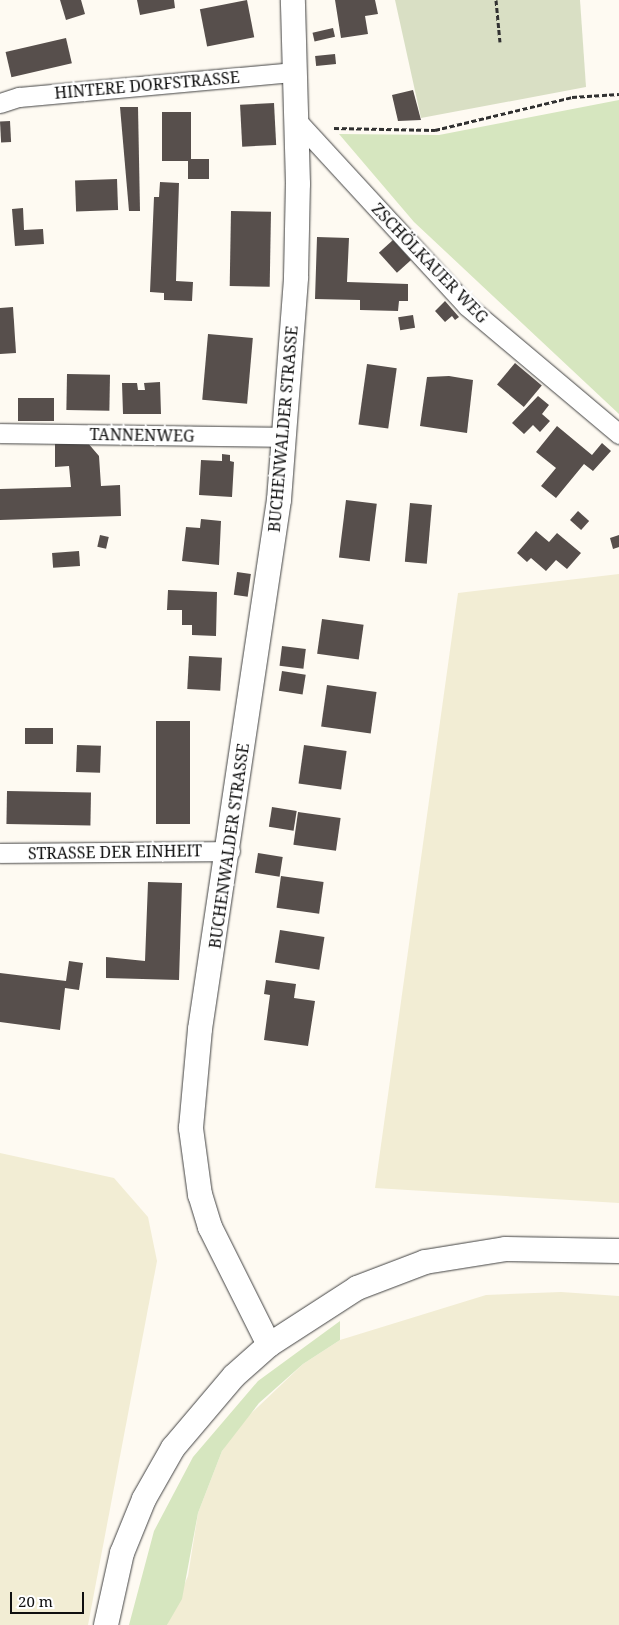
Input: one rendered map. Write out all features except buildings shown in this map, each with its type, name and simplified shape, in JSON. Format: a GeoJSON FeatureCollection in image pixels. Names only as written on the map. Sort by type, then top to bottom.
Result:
{"type":"FeatureCollection","features":[{"type":"Feature","properties":{"kind":"street","name":"BUCHENWALDER STRASSE"},"geometry":{"type":"LineString","coordinates":[[269,1345],[210,1227],[200,1194],[191,1128],[200,1029],[230,851],[284,437],[296,277],[297,121],[293,0]]}},
{"type":"Feature","properties":{"kind":"street","name":"HINTERE DORFSTRASSE"},"geometry":{"type":"LineString","coordinates":[[0,103],[19,97],[295,72]]}},
{"type":"Feature","properties":{"kind":"street","name":"ZSCHÖLKAUER WEG"},"geometry":{"type":"LineString","coordinates":[[297,121],[467,306],[619,434]]}},
{"type":"Feature","properties":{"kind":"street","name":"TANNENWEG"},"geometry":{"type":"LineString","coordinates":[[0,433],[284,437]]}},
{"type":"Feature","properties":{"kind":"street","name":"STRASSE DER EINHEIT"},"geometry":{"type":"LineString","coordinates":[[0,854],[230,851]]}},
{"type":"Feature","properties":{"kind":"street"},"geometry":{"type":"LineString","coordinates":[[106,1625],[122,1553],[144,1499],[173,1448],[234,1376],[269,1345],[357,1288],[425,1262],[505,1249],[619,1250]]}},
{"type":"Feature","properties":{"kind":"path"},"geometry":{"type":"LineString","coordinates":[[496,0],[500,42]]}},
{"type":"Feature","properties":{"kind":"path"},"geometry":{"type":"LineString","coordinates":[[316,141],[328,128],[434,130],[572,97],[619,94]]}},
{"type":"Feature","properties":{"kind":"shaded area"},"geometry":{"type":"Polygon","coordinates":[[[619,574],[619,1203],[375,1188],[458,593],[619,574]]]}},
{"type":"Feature","properties":{"kind":"shaded area"},"geometry":{"type":"Polygon","coordinates":[[[0,1153],[114,1178],[148,1217],[157,1261],[88,1625],[0,1625],[0,1153]]]}},
{"type":"Feature","properties":{"kind":"shaded area"},"geometry":{"type":"Polygon","coordinates":[[[561,1292],[619,1296],[619,1625],[167,1625],[188,1576],[198,1513],[222,1451],[239,1425],[303,1364],[340,1340],[486,1295],[561,1292]]]}},
{"type":"Feature","properties":{"kind":"green space"},"geometry":{"type":"Polygon","coordinates":[[[395,0],[580,0],[586,87],[421,118],[395,0]]]}},
{"type":"Feature","properties":{"kind":"green space"},"geometry":{"type":"Polygon","coordinates":[[[619,100],[619,414],[414,222],[339,134],[439,135],[619,100]]]}},
{"type":"Feature","properties":{"kind":"green space"},"geometry":{"type":"Polygon","coordinates":[[[340,1321],[340,1340],[303,1364],[259,1403],[222,1451],[198,1513],[182,1599],[167,1625],[129,1625],[154,1531],[193,1457],[258,1381],[340,1321]]]}}]}
